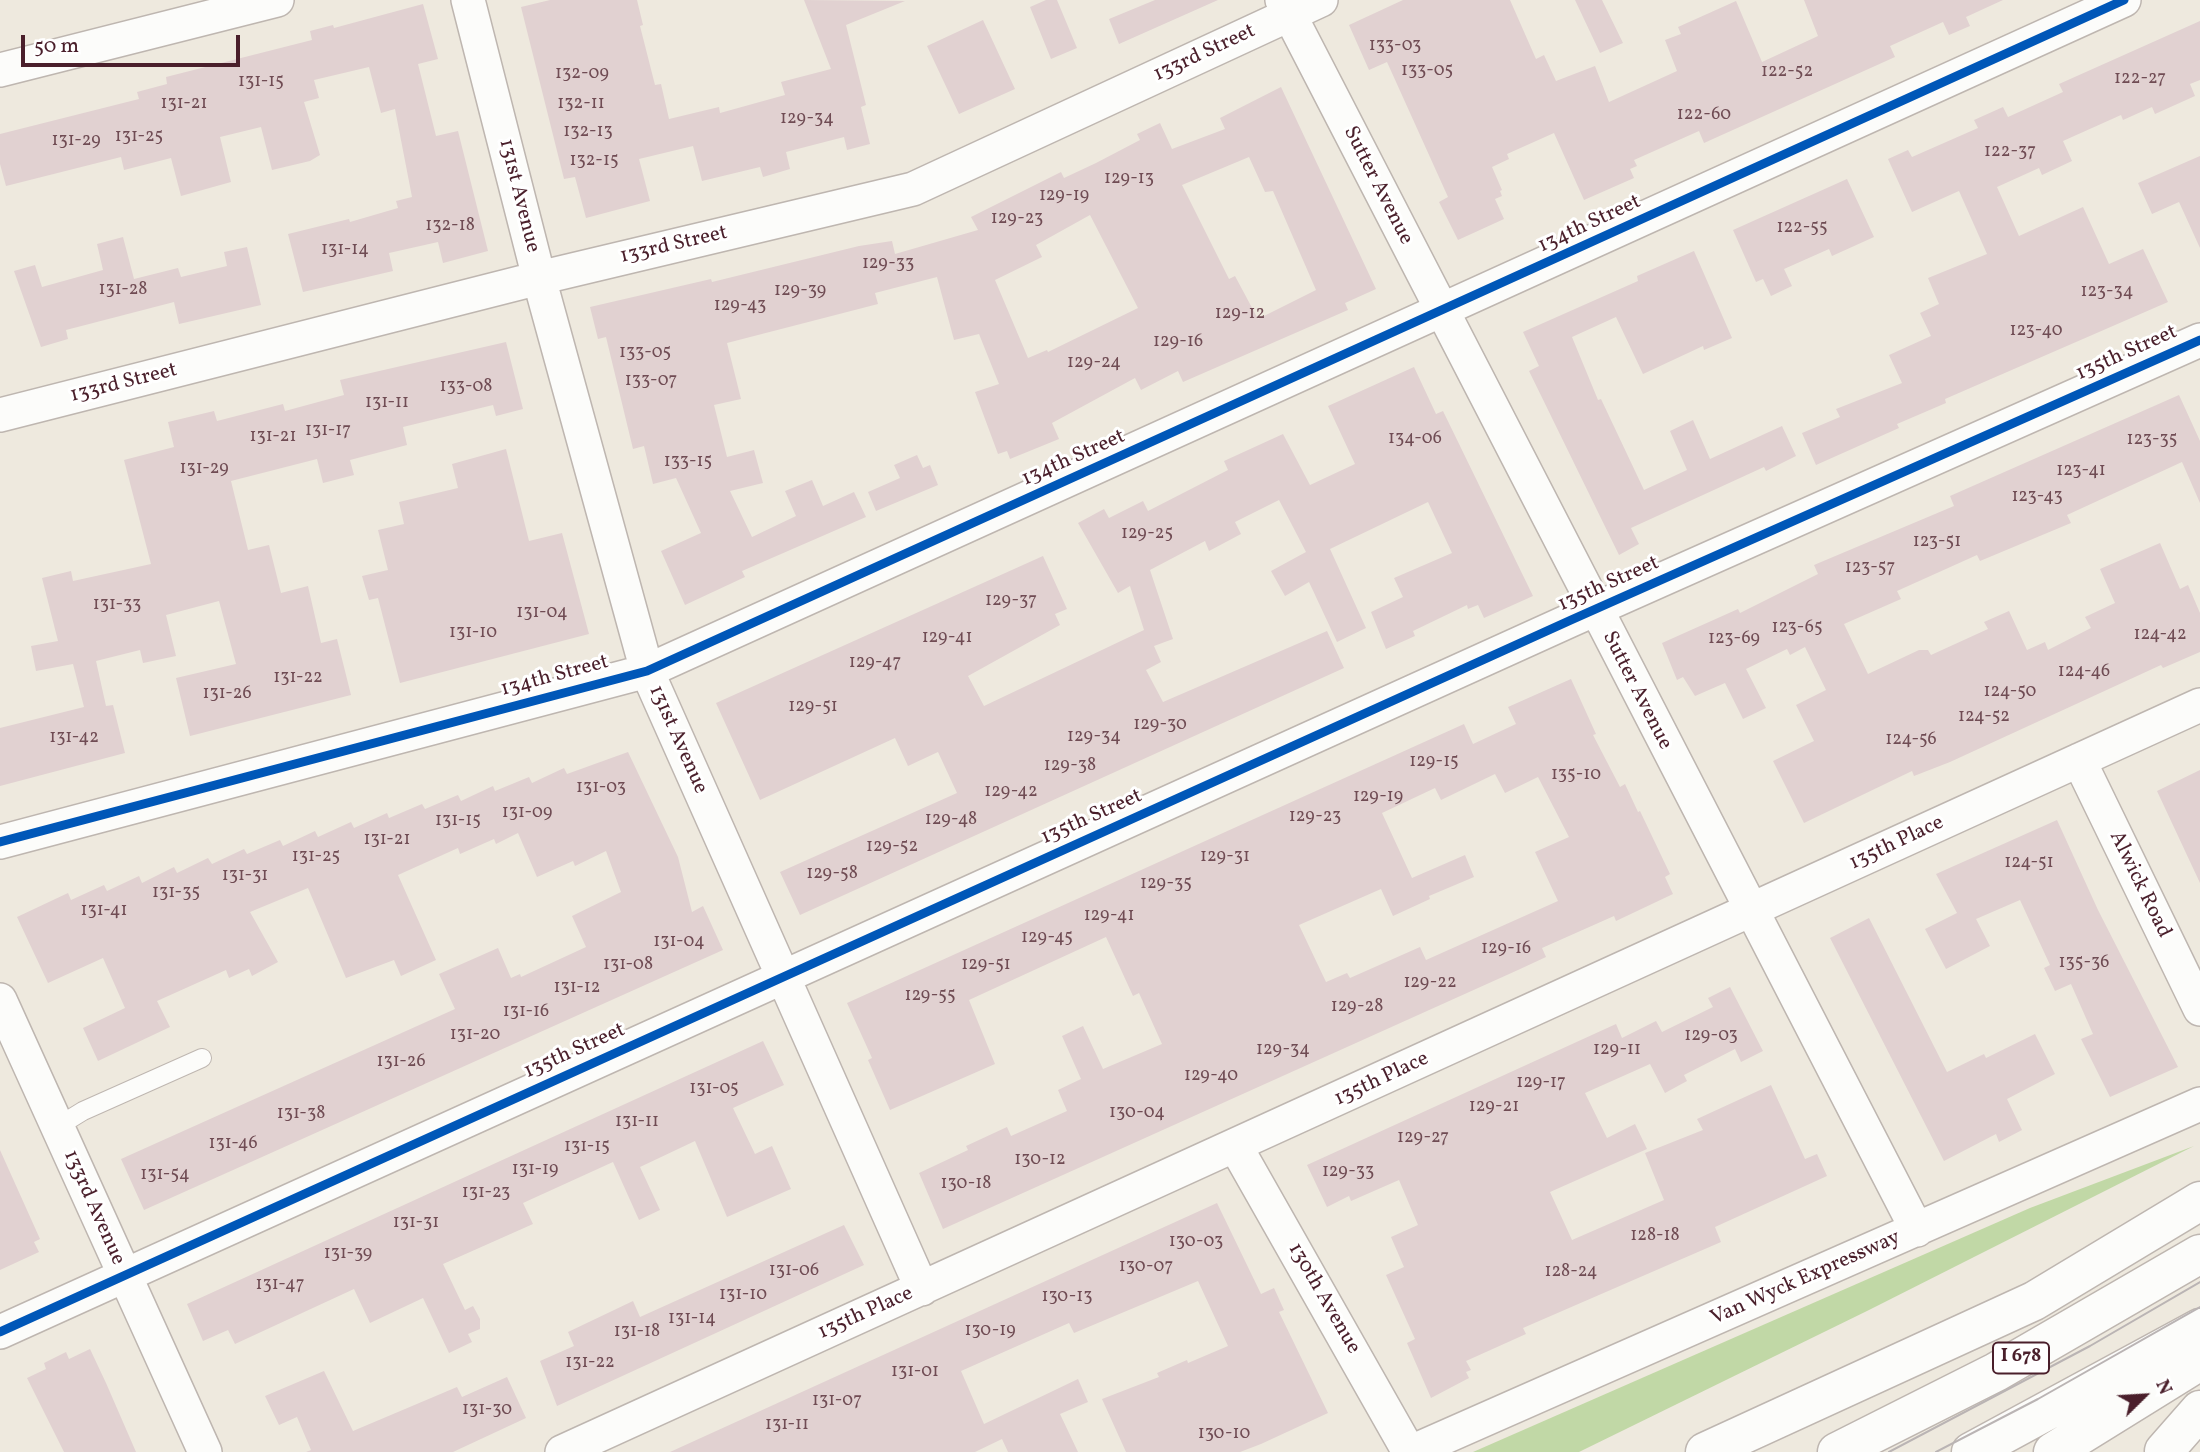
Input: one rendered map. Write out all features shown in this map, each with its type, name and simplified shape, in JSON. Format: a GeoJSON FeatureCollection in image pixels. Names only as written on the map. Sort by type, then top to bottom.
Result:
{"type":"FeatureCollection","features":[{"type":"Feature","properties":{"kind":"highway"},"geometry":{"type":"LineString","coordinates":[[1705,1452],[2034,1301],[2200,1201]]}},
{"type":"Feature","properties":{"kind":"highway","name":"I 678"},"geometry":{"type":"LineString","coordinates":[[1837,1452],[1996,1372],[2200,1254]]}},
{"type":"Feature","properties":{"kind":"highway"},"geometry":{"type":"LineString","coordinates":[[1970,1452],[2200,1328]]}},
{"type":"Feature","properties":{"kind":"highway"},"geometry":{"type":"LineString","coordinates":[[2053,1452],[2200,1361]]}},
{"type":"Feature","properties":{"kind":"highway"},"geometry":{"type":"LineString","coordinates":[[2163,1451],[2200,1410]]}},
{"type":"Feature","properties":{"kind":"highway"},"geometry":{"type":"LineString","coordinates":[[2163,1451],[2200,1437]]}},
{"type":"Feature","properties":{"kind":"street"},"geometry":{"type":"LineString","coordinates":[[0,70],[276,0]]}},
{"type":"Feature","properties":{"kind":"street","name":"131st Avenue"},"geometry":{"type":"LineString","coordinates":[[468,0],[539,278],[647,671],[922,1289]]}},
{"type":"Feature","properties":{"kind":"street","name":"133rd Street"},"geometry":{"type":"LineString","coordinates":[[0,415],[539,278],[914,189],[1285,7],[1321,0]]}},
{"type":"Feature","properties":{"kind":"street","name":"134th Street"},"geometry":{"type":"LineString","coordinates":[[0,842],[647,671],[2124,0]]}},
{"type":"Feature","properties":{"kind":"street","name":"Sutter Avenue"},"geometry":{"type":"LineString","coordinates":[[1285,7],[1917,1230]]}},
{"type":"Feature","properties":{"kind":"street","name":"135th Street"},"geometry":{"type":"LineString","coordinates":[[0,1332],[1595,610],[2200,340]]}},
{"type":"Feature","properties":{"kind":"street","name":"135th Place"},"geometry":{"type":"LineString","coordinates":[[562,1452],[1237,1147],[2200,705]]}},
{"type":"Feature","properties":{"kind":"street","name":"Alwick Road"},"geometry":{"type":"LineString","coordinates":[[2079,760],[2200,1009]]}},
{"type":"Feature","properties":{"kind":"street","name":"133rd Avenue"},"geometry":{"type":"LineString","coordinates":[[0,1000],[205,1452]]}},
{"type":"Feature","properties":{"kind":"street","name":"Van Wyck Expressway"},"geometry":{"type":"LineString","coordinates":[[1410,1452],[2200,1104]]}},
{"type":"Feature","properties":{"kind":"street","name":"130th Avenue"},"geometry":{"type":"LineString","coordinates":[[1237,1147],[1410,1452]]}},
{"type":"Feature","properties":{"kind":"lane"},"geometry":{"type":"LineString","coordinates":[[57,1127],[83,1111],[202,1058]]}},
{"type":"Feature","properties":{"kind":"green space"},"geometry":{"type":"Polygon","coordinates":[[[2194,1146],[1579,1452],[1473,1452],[2030,1208],[2194,1146]]]}},
{"type":"Feature","properties":{"kind":"building"},"geometry":{"type":"Polygon","coordinates":[[[550,0],[637,0],[643,25],[640,26],[655,85],[661,84],[669,119],[719,107],[720,113],[785,95],[781,82],[831,69],[804,0],[905,1],[846,25],[866,105],[861,107],[870,144],[847,150],[844,137],[786,152],[790,169],[763,177],[760,167],[702,181],[693,146],[639,159],[650,201],[586,218],[575,177],[564,179],[521,7],[550,0]]]}},
{"type":"Feature","properties":{"kind":"building"},"geometry":{"type":"Polygon","coordinates":[[[1046,0],[1057,0],[1077,48],[1051,59],[1030,7],[1046,0]]]}},
{"type":"Feature","properties":{"kind":"building"},"geometry":{"type":"Polygon","coordinates":[[[1155,0],[1218,0],[1119,44],[1109,19],[1155,0]]]}},
{"type":"Feature","properties":{"kind":"building"},"geometry":{"type":"Polygon","coordinates":[[[1403,0],[1510,0],[1536,59],[1544,55],[1556,81],[1595,66],[1609,102],[1677,71],[1665,40],[1681,34],[1678,27],[1736,1],[1762,62],[1818,36],[1804,0],[2003,0],[1966,17],[1970,26],[1949,35],[1943,22],[1890,46],[1895,57],[1704,143],[1699,131],[1634,160],[1637,166],[1630,169],[1634,178],[1584,200],[1554,133],[1507,154],[1509,159],[1492,167],[1502,190],[1502,196],[1495,199],[1504,219],[1458,240],[1439,202],[1448,197],[1387,62],[1369,70],[1349,25],[1403,0]]]}},
{"type":"Feature","properties":{"kind":"building"},"geometry":{"type":"Polygon","coordinates":[[[1575,0],[1602,0],[1623,43],[1600,53],[1575,0]]]}},
{"type":"Feature","properties":{"kind":"building"},"geometry":{"type":"Polygon","coordinates":[[[423,4],[438,59],[418,64],[436,136],[458,131],[488,251],[443,263],[438,242],[389,253],[393,271],[303,292],[288,234],[349,219],[350,222],[398,208],[396,201],[412,197],[395,109],[381,113],[369,67],[314,80],[319,98],[304,102],[320,155],[310,161],[272,170],[261,127],[220,137],[231,182],[181,196],[171,158],[124,170],[121,157],[6,186],[0,164],[0,134],[139,99],[137,92],[167,84],[166,77],[312,40],[310,31],[333,25],[334,28],[423,4]]]}},
{"type":"Feature","properties":{"kind":"building"},"geometry":{"type":"Polygon","coordinates":[[[983,20],[1015,89],[959,114],[927,46],[983,20]]]}},
{"type":"Feature","properties":{"kind":"building"},"geometry":{"type":"Polygon","coordinates":[[[2200,21],[2200,80],[2190,84],[2195,96],[2155,114],[2152,107],[2123,120],[2121,115],[2063,141],[2072,161],[2042,175],[2039,168],[1997,187],[2019,236],[2083,207],[2109,264],[2143,249],[2168,302],[1945,399],[1946,403],[1897,424],[1899,428],[1816,465],[1802,433],[1840,417],[1836,409],[1902,383],[1889,355],[1931,336],[1920,313],[1939,304],[1928,278],[1987,254],[1959,191],[1912,212],[1888,159],[1908,150],[1912,157],[1978,128],[1974,120],[2003,107],[2008,117],[2063,92],[2059,84],[2200,21]]]}},
{"type":"Feature","properties":{"kind":"building"},"geometry":{"type":"Polygon","coordinates":[[[1281,87],[1376,289],[1345,303],[1348,310],[1183,382],[1178,371],[1141,390],[1135,378],[1052,423],[1059,439],[1010,459],[1007,451],[998,454],[975,392],[999,384],[979,334],[954,340],[937,277],[875,293],[878,304],[727,343],[741,399],[714,405],[727,457],[754,450],[763,483],[730,491],[752,537],[796,516],[785,491],[812,480],[823,506],[854,492],[866,517],[742,571],[745,577],[685,605],[661,551],[701,533],[676,478],[653,484],[644,446],[633,449],[606,337],[598,339],[590,307],[711,279],[712,282],[859,246],[892,241],[895,254],[978,230],[971,217],[1061,172],[1064,178],[1096,163],[1140,140],[1137,134],[1160,123],[1172,149],[1225,129],[1220,118],[1281,87]],[[1249,157],[1182,185],[1229,279],[1235,276],[1258,319],[1316,290],[1273,191],[1265,192],[1249,157]],[[1090,215],[1036,245],[1042,257],[995,280],[1028,358],[1047,350],[1048,352],[1138,308],[1090,215]]]}},
{"type":"Feature","properties":{"kind":"building"},"geometry":{"type":"Polygon","coordinates":[[[2200,156],[2200,248],[2179,202],[2152,214],[2138,183],[2200,156]]]}},
{"type":"Feature","properties":{"kind":"building"},"geometry":{"type":"Polygon","coordinates":[[[1847,179],[1874,237],[1832,256],[1829,249],[1784,269],[1792,286],[1771,296],[1763,279],[1756,282],[1733,230],[1847,179]]]}},
{"type":"Feature","properties":{"kind":"building"},"geometry":{"type":"Polygon","coordinates":[[[123,237],[134,279],[178,268],[181,277],[227,266],[224,252],[247,247],[261,305],[179,324],[174,302],[66,330],[68,339],[41,347],[14,271],[35,265],[42,287],[103,270],[97,244],[123,237]]]}},
{"type":"Feature","properties":{"kind":"building"},"geometry":{"type":"Polygon","coordinates":[[[1694,251],[1732,338],[1704,350],[1703,346],[1643,374],[1616,317],[1572,337],[1598,400],[1601,399],[1644,490],[1687,470],[1670,431],[1693,420],[1710,459],[1782,426],[1796,456],[1766,471],[1764,467],[1631,528],[1639,544],[1619,555],[1529,371],[1539,366],[1523,332],[1638,281],[1637,276],[1694,251]]]}},
{"type":"Feature","properties":{"kind":"building"},"geometry":{"type":"Polygon","coordinates":[[[506,342],[523,409],[496,416],[493,405],[403,427],[407,445],[350,460],[354,475],[323,483],[317,459],[231,481],[248,550],[269,545],[281,593],[308,586],[321,643],[337,639],[351,695],[190,736],[176,678],[236,664],[219,601],[166,615],[176,656],[143,663],[140,650],[96,661],[106,706],[113,705],[125,753],[0,786],[0,728],[84,707],[73,664],[36,671],[31,646],[58,641],[42,578],[71,571],[73,581],[151,564],[124,460],[174,447],[168,422],[214,411],[217,421],[283,404],[285,411],[344,395],[340,380],[506,342]]]}},
{"type":"Feature","properties":{"kind":"building"},"geometry":{"type":"Polygon","coordinates":[[[1414,367],[1436,414],[1443,411],[1533,596],[1484,618],[1478,605],[1468,609],[1467,605],[1413,631],[1415,636],[1386,649],[1371,612],[1403,597],[1394,578],[1452,553],[1428,502],[1330,549],[1366,628],[1337,642],[1309,582],[1285,596],[1271,571],[1306,552],[1279,500],[1235,522],[1241,534],[1209,551],[1205,541],[1150,570],[1173,639],[1154,646],[1161,662],[1146,670],[1163,702],[1327,631],[1344,668],[800,915],[780,872],[957,793],[938,752],[908,766],[895,738],[760,800],[716,703],[1043,556],[1067,609],[1055,614],[1060,625],[968,676],[984,706],[1144,630],[1130,586],[1118,593],[1078,523],[1104,509],[1109,518],[1143,501],[1148,511],[1228,470],[1224,461],[1283,434],[1310,485],[1355,464],[1328,406],[1414,367]]]}},
{"type":"Feature","properties":{"kind":"building"},"geometry":{"type":"Polygon","coordinates":[[[2179,395],[2200,441],[2200,503],[2182,462],[2067,515],[2071,523],[1980,561],[1977,555],[1897,591],[1901,599],[1844,624],[1868,674],[1919,650],[1928,650],[1931,655],[1988,629],[1984,622],[2009,611],[2027,650],[2045,642],[2048,650],[2091,628],[2085,617],[2115,603],[2100,569],[2160,543],[2180,589],[2188,585],[2200,613],[2200,652],[2163,668],[2161,665],[1950,762],[1914,776],[1912,771],[1804,823],[1773,761],[1814,741],[1796,705],[1826,690],[1805,647],[1790,655],[1787,649],[1746,669],[1766,708],[1743,719],[1725,683],[1695,696],[1683,677],[1677,680],[1662,643],[1738,609],[1740,613],[1818,574],[1814,565],[1954,506],[1950,496],[2179,395]]]}},
{"type":"Feature","properties":{"kind":"building"},"geometry":{"type":"Polygon","coordinates":[[[506,449],[529,541],[562,533],[589,634],[400,683],[378,598],[369,600],[362,576],[388,570],[378,530],[404,524],[399,502],[458,488],[452,464],[506,449]]]}},
{"type":"Feature","properties":{"kind":"building"},"geometry":{"type":"Polygon","coordinates":[[[917,455],[923,468],[930,465],[938,485],[876,511],[868,492],[900,478],[894,465],[917,455]]]}},
{"type":"Feature","properties":{"kind":"building"},"geometry":{"type":"Polygon","coordinates":[[[1571,679],[1596,734],[1593,735],[1620,787],[1625,784],[1638,812],[1640,811],[1670,874],[1665,877],[1673,894],[1616,921],[1614,916],[1542,948],[1546,957],[943,1229],[919,1173],[968,1150],[966,1146],[1007,1127],[1011,1136],[1067,1111],[1058,1090],[1081,1079],[1062,1036],[1083,1026],[1103,1069],[1162,1044],[1139,993],[1133,996],[1106,937],[969,1000],[995,1064],[890,1110],[868,1060],[872,1058],[847,1003],[1464,724],[1473,744],[1516,724],[1508,707],[1571,679]],[[1495,774],[1441,800],[1435,788],[1382,813],[1412,878],[1465,855],[1474,877],[1429,896],[1430,899],[1393,916],[1381,889],[1299,925],[1326,982],[1347,973],[1350,978],[1420,947],[1426,960],[1558,901],[1535,852],[1569,837],[1538,777],[1505,793],[1495,774]]]}},
{"type":"Feature","properties":{"kind":"building"},"geometry":{"type":"Polygon","coordinates":[[[628,752],[678,857],[692,912],[703,906],[723,950],[144,1210],[121,1159],[455,1009],[439,974],[498,948],[511,978],[520,974],[521,977],[586,947],[572,916],[621,892],[606,851],[575,866],[573,861],[537,877],[518,833],[496,844],[494,839],[460,854],[458,848],[398,875],[436,960],[401,976],[394,960],[346,978],[308,888],[250,912],[278,962],[252,976],[249,969],[229,978],[226,970],[157,1001],[170,1027],[98,1061],[83,1028],[125,1008],[103,958],[48,983],[17,917],[68,893],[71,900],[104,885],[107,891],[139,876],[142,883],[174,867],[177,873],[208,858],[212,864],[244,849],[247,854],[280,840],[283,846],[315,831],[318,837],[351,822],[354,828],[387,813],[389,818],[422,804],[425,809],[458,795],[461,801],[493,786],[495,791],[529,777],[532,783],[564,768],[567,774],[628,752]]]}},
{"type":"Feature","properties":{"kind":"building"},"geometry":{"type":"Polygon","coordinates":[[[2200,770],[2200,883],[2157,791],[2200,770]]]}},
{"type":"Feature","properties":{"kind":"building"},"geometry":{"type":"Polygon","coordinates":[[[2057,820],[2098,910],[2178,1067],[2110,1097],[2081,1039],[2093,1034],[2071,984],[2055,991],[2044,968],[2050,965],[2020,900],[1976,919],[1990,946],[1946,969],[1925,929],[1957,913],[1936,874],[2057,820]]]}},
{"type":"Feature","properties":{"kind":"building"},"geometry":{"type":"Polygon","coordinates":[[[1869,918],[1947,1072],[1984,1054],[1986,1058],[2035,1034],[2055,1074],[2007,1099],[2022,1130],[1999,1142],[1996,1134],[1944,1161],[1830,938],[1869,918]]]}},
{"type":"Feature","properties":{"kind":"building"},"geometry":{"type":"Polygon","coordinates":[[[1730,987],[1763,1051],[1741,1062],[1735,1049],[1684,1075],[1687,1081],[1665,1093],[1650,1064],[1585,1093],[1607,1138],[1635,1124],[1647,1149],[1550,1192],[1572,1240],[1664,1200],[1645,1153],[1703,1130],[1697,1119],[1771,1085],[1805,1159],[1817,1154],[1827,1176],[1715,1227],[1721,1242],[1523,1328],[1526,1334],[1466,1361],[1471,1370],[1466,1372],[1469,1378],[1431,1398],[1407,1343],[1415,1339],[1386,1275],[1404,1267],[1391,1237],[1418,1225],[1399,1180],[1351,1201],[1349,1196],[1327,1207],[1307,1165],[1616,1024],[1622,1038],[1656,1021],[1662,1032],[1713,1007],[1708,998],[1730,987]]]}},
{"type":"Feature","properties":{"kind":"building"},"geometry":{"type":"Polygon","coordinates":[[[763,1041],[784,1085],[733,1108],[755,1154],[772,1146],[791,1189],[727,1217],[695,1141],[640,1167],[660,1210],[639,1220],[613,1162],[523,1203],[533,1224],[443,1264],[465,1310],[473,1306],[480,1319],[480,1329],[468,1334],[472,1342],[449,1353],[423,1298],[370,1323],[354,1289],[235,1344],[228,1330],[203,1341],[187,1304],[763,1041]]]}},
{"type":"Feature","properties":{"kind":"building"},"geometry":{"type":"Polygon","coordinates":[[[0,1150],[40,1239],[34,1242],[39,1252],[0,1270],[0,1150]]]}},
{"type":"Feature","properties":{"kind":"building"},"geometry":{"type":"Polygon","coordinates":[[[1217,1203],[1261,1294],[1274,1288],[1284,1310],[1279,1312],[1328,1413],[1261,1444],[1240,1452],[1126,1452],[1102,1399],[1159,1377],[1157,1373],[1187,1360],[1188,1363],[1228,1346],[1198,1281],[1074,1333],[1069,1323],[961,1371],[984,1424],[1078,1379],[1088,1402],[1060,1414],[1078,1452],[1008,1452],[1002,1439],[975,1452],[670,1452],[1217,1203]]]}},
{"type":"Feature","properties":{"kind":"building"},"geometry":{"type":"Polygon","coordinates":[[[844,1225],[864,1265],[557,1406],[540,1361],[574,1346],[568,1332],[633,1301],[640,1317],[844,1225]]]}},
{"type":"Feature","properties":{"kind":"building"},"geometry":{"type":"Polygon","coordinates":[[[90,1349],[136,1452],[64,1452],[27,1378],[46,1369],[44,1363],[66,1352],[69,1359],[90,1349]]]}},
{"type":"Feature","properties":{"kind":"building"},"geometry":{"type":"Polygon","coordinates":[[[324,1371],[353,1431],[457,1387],[462,1397],[507,1377],[526,1418],[453,1452],[306,1452],[311,1450],[297,1417],[279,1425],[265,1396],[324,1371]]]}},
{"type":"Feature","properties":{"kind":"tram line"},"geometry":{"type":"LineString","coordinates":[[1889,1452],[2090,1346],[2200,1282]]}},
{"type":"Feature","properties":{"kind":"tram line"},"geometry":{"type":"LineString","coordinates":[[1936,1452],[2038,1399],[2200,1307]]}},
{"type":"Feature","properties":{"kind":"cycle path"},"geometry":{"type":"LineString","coordinates":[[0,842],[647,671],[2124,0]]}},
{"type":"Feature","properties":{"kind":"cycle path"},"geometry":{"type":"LineString","coordinates":[[0,1332],[1571,620],[2200,340]]}}]}
